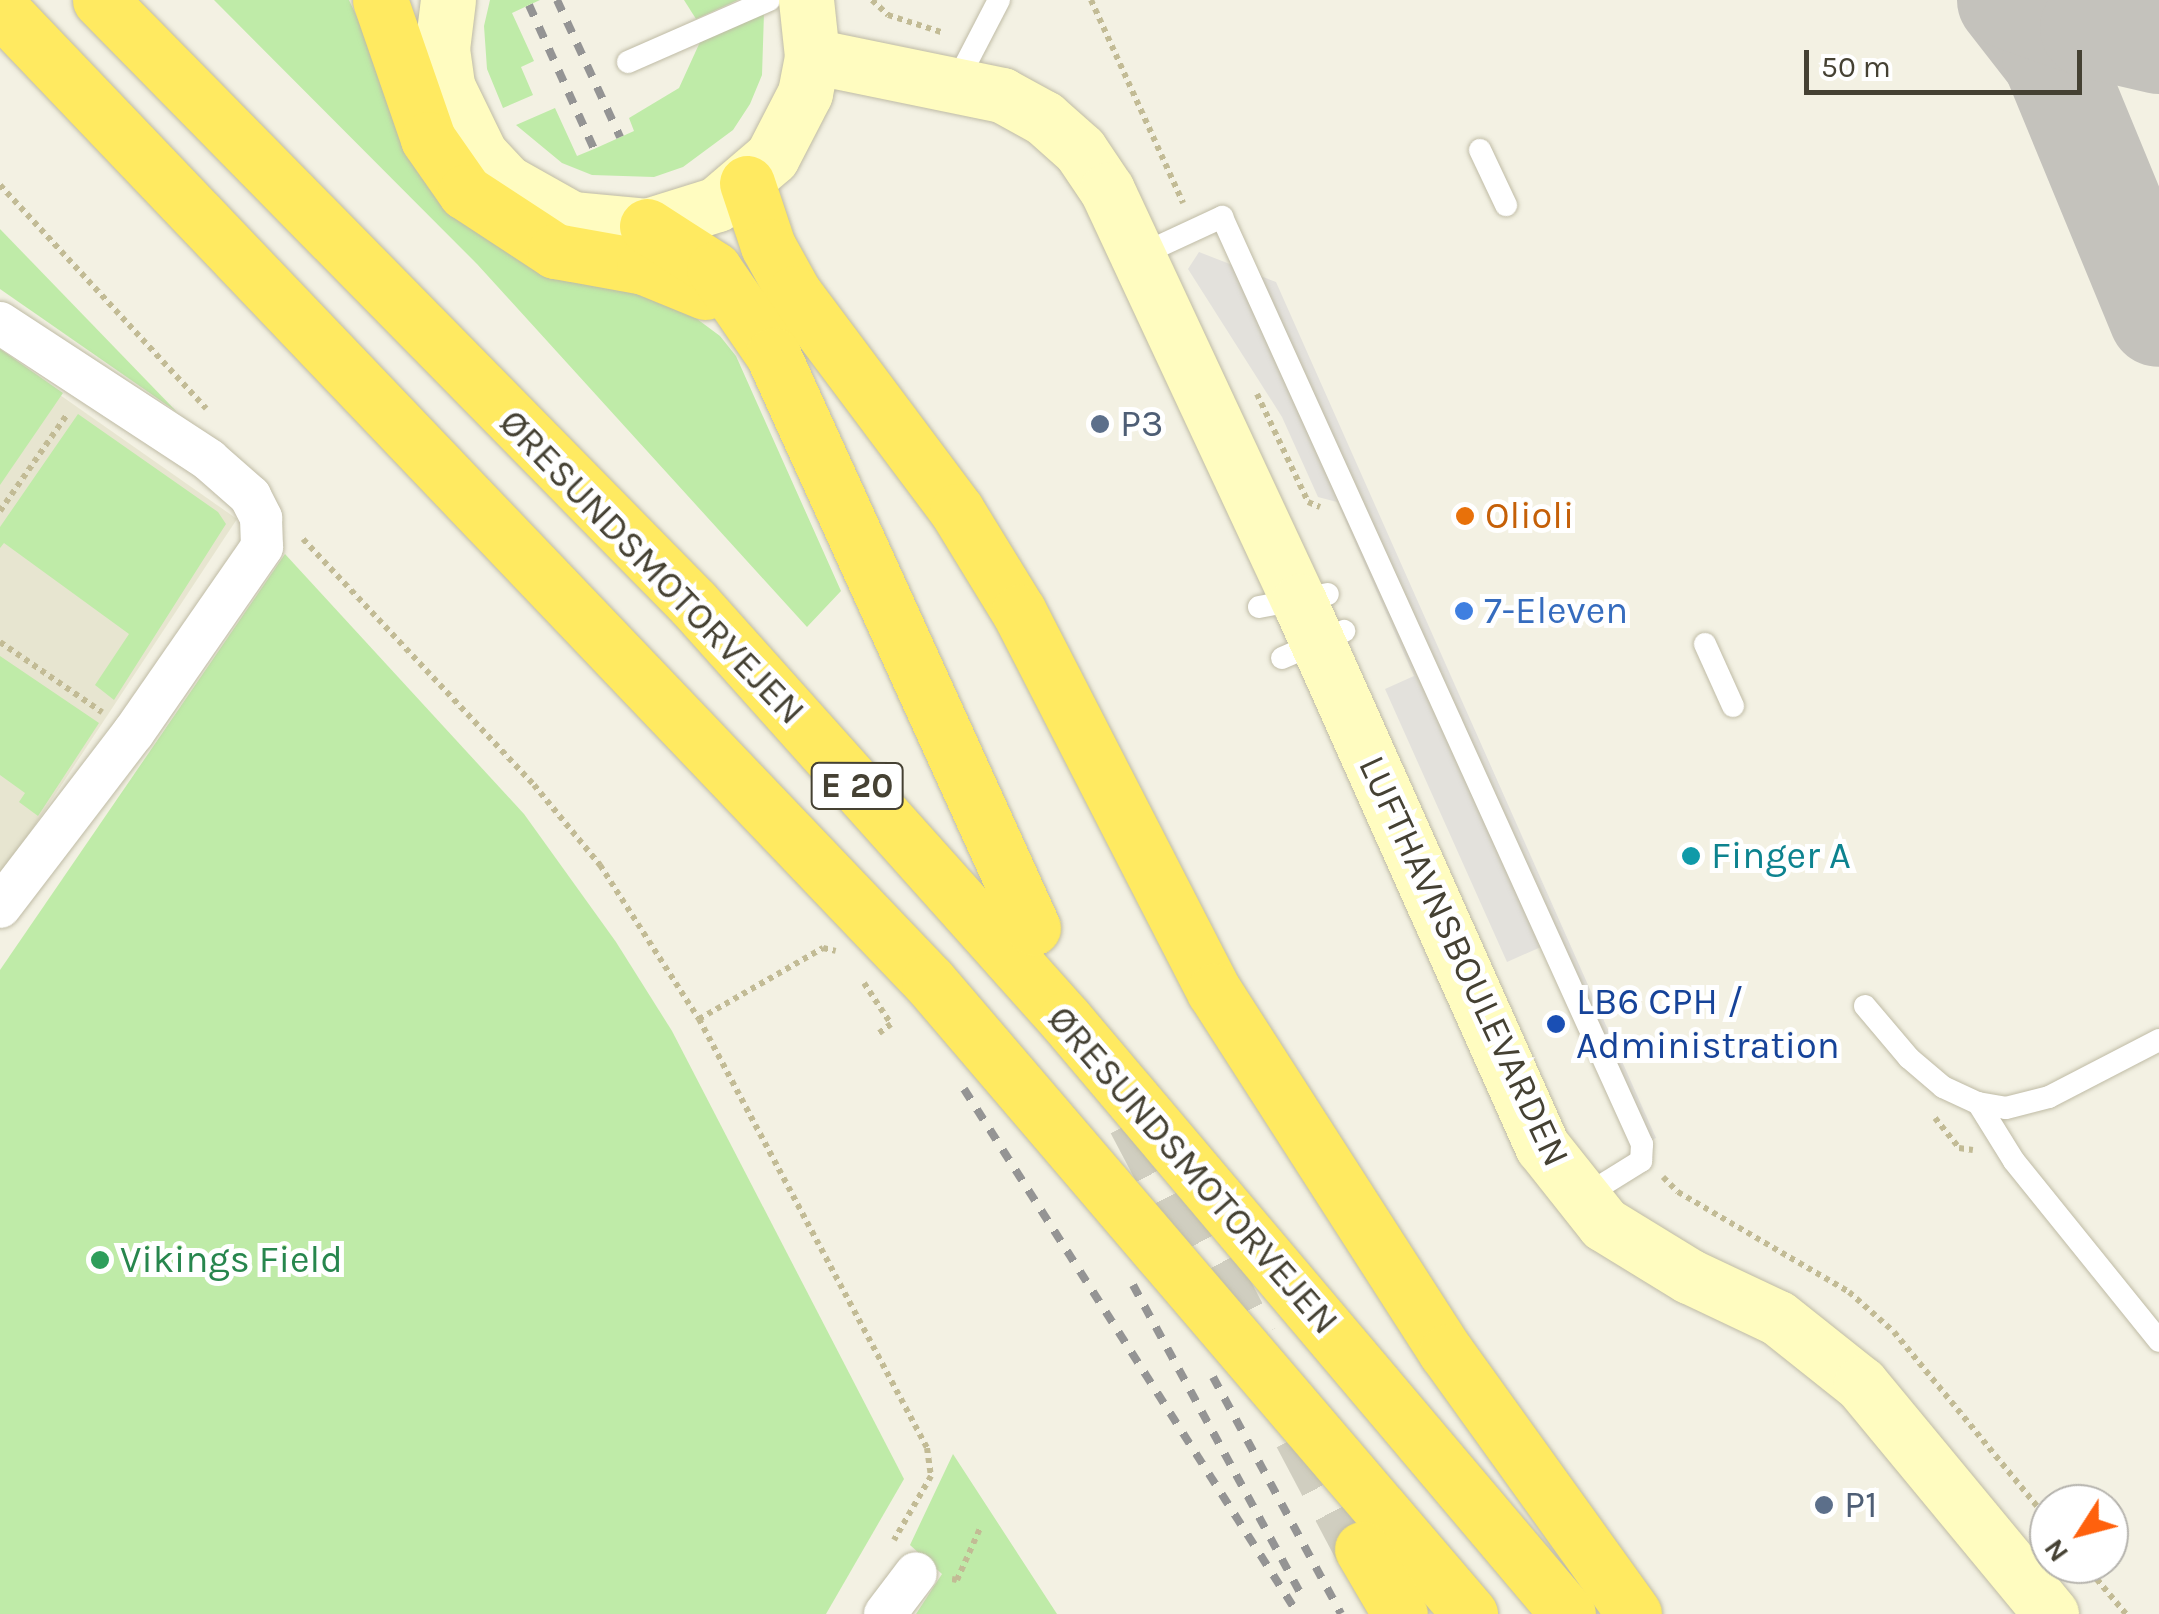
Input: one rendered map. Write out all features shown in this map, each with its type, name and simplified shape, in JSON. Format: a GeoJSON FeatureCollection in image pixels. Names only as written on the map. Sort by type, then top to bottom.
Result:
{"type":"FeatureCollection","features":[{"type":"Feature","properties":{"kind":"highway","name":"ØRESUNDSMOTORVEJEN"},"geometry":{"type":"LineString","coordinates":[[100,0],[693,604],[1064,1019],[1568,1614]]}},
{"type":"Feature","properties":{"kind":"highway"},"geometry":{"type":"LineString","coordinates":[[380,0],[428,139],[465,192],[555,251],[644,266],[740,307]]}},
{"type":"Feature","properties":{"kind":"highway","name":"ØRESUNDSMOTORVEJEN"},"geometry":{"type":"LineString","coordinates":[[0,8],[930,981],[1470,1614]]}},
{"type":"Feature","properties":{"kind":"highway"},"geometry":{"type":"LineString","coordinates":[[747,184],[768,246],[794,292],[956,511],[1020,612],[1214,992],[1446,1352],[1634,1614]]}},
{"type":"Feature","properties":{"kind":"highway"},"geometry":{"type":"LineString","coordinates":[[647,226],[714,269],[773,355],[1033,928]]}},
{"type":"Feature","properties":{"kind":"highway"},"geometry":{"type":"LineString","coordinates":[[1362,1549],[1400,1614]]}},
{"type":"Feature","properties":{"kind":"street"},"geometry":{"type":"LineString","coordinates":[[444,4],[447,86],[480,154],[522,193],[572,219],[647,226],[717,204],[747,184],[792,126],[812,56],[806,0]]}},
{"type":"Feature","properties":{"kind":"street","name":"LUFTHAVNSBOULEVARDEN"},"geometry":{"type":"LineString","coordinates":[[812,56],[957,81],[1002,95],[1044,118],[1080,150],[1107,190],[1160,306],[1254,434],[1301,619]]}},
{"type":"Feature","properties":{"kind":"street","name":"LUFTHAVNSBOULEVARDEN"},"geometry":{"type":"LineString","coordinates":[[1160,306],[1231,400],[1301,619],[1574,1139],[1595,1190],[1797,1289],[1853,1331],[2029,1552]]}},
{"type":"Feature","properties":{"kind":"street"},"geometry":{"type":"LineString","coordinates":[[0,322],[209,460],[279,526],[133,733],[0,907]]}},
{"type":"Feature","properties":{"kind":"street"},"geometry":{"type":"LineString","coordinates":[[885,1614],[900,1566]]}},
{"type":"Feature","properties":{"kind":"street","name":"LUFTHAVNSBOULEVARDEN"},"geometry":{"type":"LineString","coordinates":[[2043,1584],[2051,1614]]}},
{"type":"Feature","properties":{"kind":"street","name":"LUFTHAVNSBOULEVARDEN"},"geometry":{"type":"LineString","coordinates":[[2061,1584],[2093,1614]]}},
{"type":"Feature","properties":{"kind":"lane"},"geometry":{"type":"LineString","coordinates":[[628,62],[768,0]]}},
{"type":"Feature","properties":{"kind":"lane"},"geometry":{"type":"LineString","coordinates":[[957,81],[999,0]]}},
{"type":"Feature","properties":{"kind":"lane"},"geometry":{"type":"LineString","coordinates":[[1480,150],[1506,205]]}},
{"type":"Feature","properties":{"kind":"lane"},"geometry":{"type":"LineString","coordinates":[[1138,256],[1222,217],[1642,1144],[1641,1161],[1595,1190]]}},
{"type":"Feature","properties":{"kind":"lane"},"geometry":{"type":"LineString","coordinates":[[1705,644],[1733,706]]}},
{"type":"Feature","properties":{"kind":"lane"},"geometry":{"type":"LineString","coordinates":[[1865,1006],[1944,1087],[1978,1103],[2006,1108],[2049,1098],[2159,1040]]}},
{"type":"Feature","properties":{"kind":"lane"},"geometry":{"type":"LineString","coordinates":[[1978,1103],[2014,1161],[2159,1340]]}},
{"type":"Feature","properties":{"kind":"lane"},"geometry":{"type":"LineString","coordinates":[[2029,1614],[2033,1584]]}},
{"type":"Feature","properties":{"kind":"path"},"geometry":{"type":"LineString","coordinates":[[1091,0],[1184,204],[1222,217]]}},
{"type":"Feature","properties":{"kind":"path"},"geometry":{"type":"LineString","coordinates":[[0,185],[91,291],[215,417],[209,460]]}},
{"type":"Feature","properties":{"kind":"path"},"geometry":{"type":"LineString","coordinates":[[0,512],[89,384]]}},
{"type":"Feature","properties":{"kind":"path"},"geometry":{"type":"LineString","coordinates":[[1231,400],[1308,502],[1338,516]]}},
{"type":"Feature","properties":{"kind":"path"},"geometry":{"type":"LineString","coordinates":[[279,526],[545,799],[600,866],[699,1019],[927,1448],[931,1476],[900,1566]]}},
{"type":"Feature","properties":{"kind":"path"},"geometry":{"type":"LineString","coordinates":[[0,642],[133,733]]}},
{"type":"Feature","properties":{"kind":"path"},"geometry":{"type":"LineString","coordinates":[[699,1019],[823,948],[842,958]]}},
{"type":"Feature","properties":{"kind":"path"},"geometry":{"type":"LineString","coordinates":[[852,968],[891,1024],[879,1033]]}},
{"type":"Feature","properties":{"kind":"path"},"geometry":{"type":"LineString","coordinates":[[2101,1584],[2126,1614]]}},
{"type":"Feature","properties":{"kind":"shaded area"},"geometry":{"type":"Polygon","coordinates":[[[1199,252],[1276,282],[1656,1138],[1632,1148],[1541,947],[1507,962],[1385,689],[1414,676],[1337,502],[1318,497],[1282,417],[1188,269],[1199,252]]]}},
{"type":"Feature","properties":{"kind":"shaded area"},"geometry":{"type":"Polygon","coordinates":[[[0,353],[237,519],[0,878],[0,353]]]}},
{"type":"Feature","properties":{"kind":"green space"},"geometry":{"type":"Polygon","coordinates":[[[214,0],[349,0],[446,207],[524,263],[617,286],[689,313],[720,336],[736,356],[841,591],[807,627],[477,264],[214,0]]]}},
{"type":"Feature","properties":{"kind":"green space"},"geometry":{"type":"Polygon","coordinates":[[[490,0],[540,0],[512,13],[534,61],[521,67],[533,95],[503,108],[487,69],[484,26],[490,0]]]}},
{"type":"Feature","properties":{"kind":"green space"},"geometry":{"type":"Polygon","coordinates":[[[684,0],[738,0],[696,19],[684,0]]]}},
{"type":"Feature","properties":{"kind":"green space"},"geometry":{"type":"Polygon","coordinates":[[[764,13],[762,75],[750,104],[733,130],[683,167],[654,177],[592,175],[562,163],[516,125],[555,108],[577,156],[634,131],[629,118],[679,88],[700,42],[764,13]]]}},
{"type":"Feature","properties":{"kind":"green space"},"geometry":{"type":"Polygon","coordinates":[[[0,229],[177,412],[0,289],[0,229]]]}},
{"type":"Feature","properties":{"kind":"green space"},"geometry":{"type":"Polygon","coordinates":[[[0,349],[63,393],[0,485],[0,349]]]}},
{"type":"Feature","properties":{"kind":"green space"},"geometry":{"type":"Polygon","coordinates":[[[78,414],[218,512],[226,524],[114,700],[95,685],[129,634],[4,543],[0,548],[0,527],[78,414]]]}},
{"type":"Feature","properties":{"kind":"green space"},"geometry":{"type":"Polygon","coordinates":[[[285,554],[524,814],[616,942],[672,1031],[904,1479],[826,1614],[0,1614],[0,970],[285,554]]]}},
{"type":"Feature","properties":{"kind":"green space"},"geometry":{"type":"Polygon","coordinates":[[[0,656],[99,723],[38,816],[19,802],[25,793],[0,775],[0,656]]]}},
{"type":"Feature","properties":{"kind":"green space"},"geometry":{"type":"Polygon","coordinates":[[[953,1454],[1057,1614],[916,1614],[942,1574],[910,1545],[953,1454]]]}},
{"type":"Feature","properties":{"kind":"taxiway"},"geometry":{"type":"LineString","coordinates":[[2007,0],[2052,58],[2159,317]]}},
{"type":"Feature","properties":{"kind":"taxiway"},"geometry":{"type":"LineString","coordinates":[[2012,0],[2090,28],[2159,44]]}},
{"type":"Feature","properties":{"kind":"tunnel"},"geometry":{"type":"LineString","coordinates":[[1135,1120],[1251,1340]]}},
{"type":"Feature","properties":{"kind":"tunnel"},"geometry":{"type":"LineString","coordinates":[[1301,1434],[1362,1549]]}},
{"type":"Feature","properties":{"kind":"railway"},"geometry":{"type":"LineString","coordinates":[[557,0],[620,137]]}},
{"type":"Feature","properties":{"kind":"railway"},"geometry":{"type":"LineString","coordinates":[[529,5],[594,149]]}},
{"type":"Feature","properties":{"kind":"railway"},"geometry":{"type":"LineString","coordinates":[[964,1089],[1298,1614]]}},
{"type":"Feature","properties":{"kind":"railway"},"geometry":{"type":"LineString","coordinates":[[1133,1285],[1300,1592]]}},
{"type":"Feature","properties":{"kind":"railway"},"geometry":{"type":"LineString","coordinates":[[1213,1377],[1341,1614]]}},
{"type":"Feature","properties":{"kind":"place","name":"P3"},"geometry":{"type":"Point","coordinates":[1100,424]}},
{"type":"Feature","properties":{"kind":"place","name":"Olioli"},"geometry":{"type":"Point","coordinates":[1465,516]}},
{"type":"Feature","properties":{"kind":"place","name":"7-Eleven"},"geometry":{"type":"Point","coordinates":[1464,611]}},
{"type":"Feature","properties":{"kind":"place","name":"Finger A"},"geometry":{"type":"Point","coordinates":[1691,856]}},
{"type":"Feature","properties":{"kind":"place","name":"LB6 CPH / Administration"},"geometry":{"type":"Point","coordinates":[1556,1024]}},
{"type":"Feature","properties":{"kind":"place","name":"Vikings Field"},"geometry":{"type":"Point","coordinates":[100,1260]}},
{"type":"Feature","properties":{"kind":"place","name":"P1"},"geometry":{"type":"Point","coordinates":[1824,1505]}}]}
